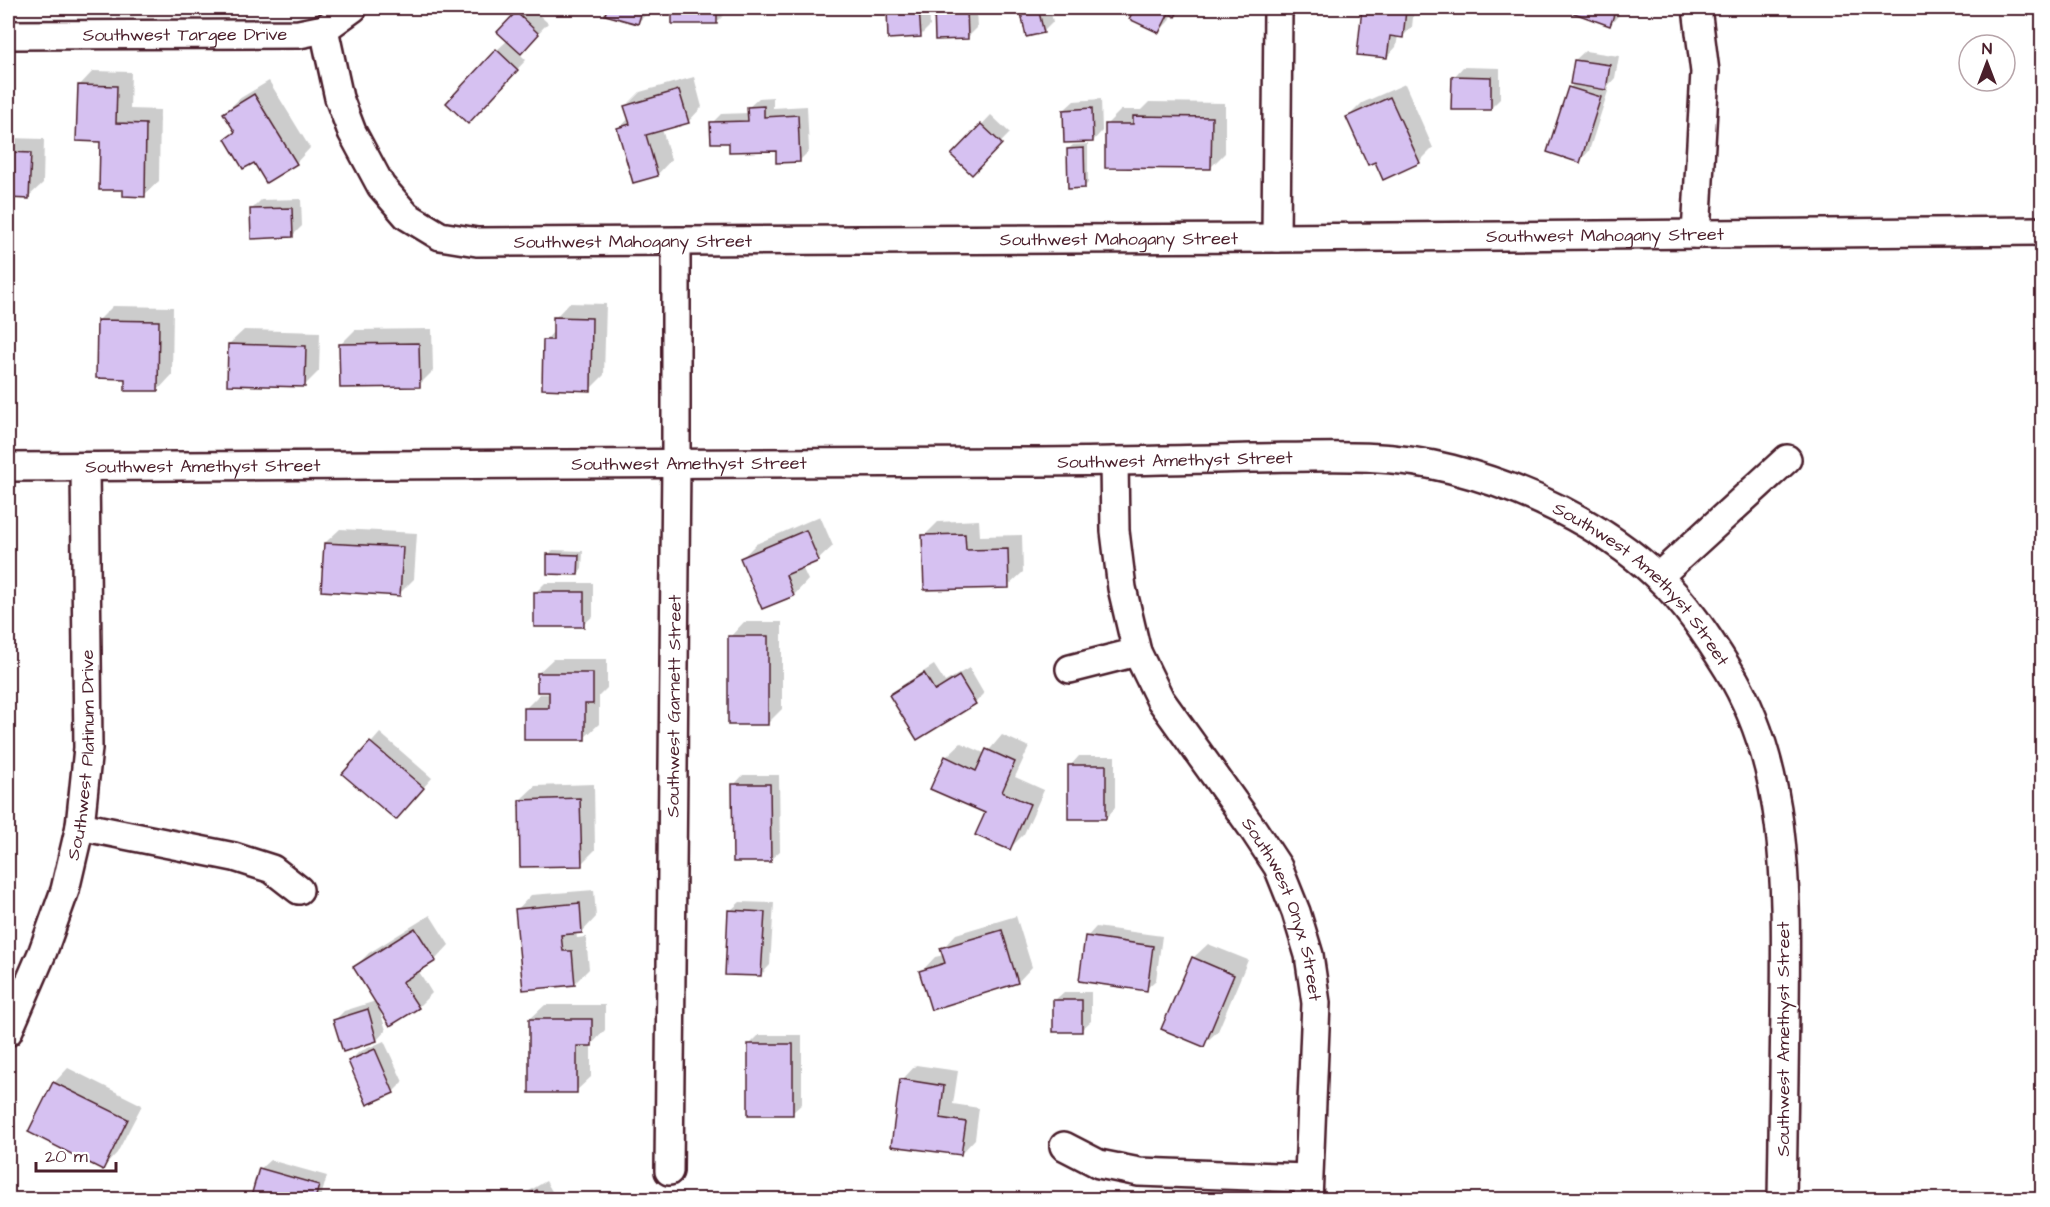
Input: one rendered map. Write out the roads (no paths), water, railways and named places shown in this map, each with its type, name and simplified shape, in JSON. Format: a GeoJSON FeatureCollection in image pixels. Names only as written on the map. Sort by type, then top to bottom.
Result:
{"type":"FeatureCollection","features":[{"type":"Feature","properties":{"kind":"street","name":"Southwest Targee Drive"},"geometry":{"type":"LineString","coordinates":[[8,35],[299,34],[324,29],[353,8]]}},
{"type":"Feature","properties":{"kind":"street"},"geometry":{"type":"LineString","coordinates":[[1276,238],[1278,8]]}},
{"type":"Feature","properties":{"kind":"street"},"geometry":{"type":"LineString","coordinates":[[1696,234],[1705,72],[1697,8]]}},
{"type":"Feature","properties":{"kind":"street","name":"Southwest Mahogany Street"},"geometry":{"type":"LineString","coordinates":[[324,29],[339,98],[352,132],[381,186],[407,216],[440,236],[477,242],[2043,231]]}},
{"type":"Feature","properties":{"kind":"street","name":"Southwest Garnett Street"},"geometry":{"type":"LineString","coordinates":[[669,1171],[676,242]]}},
{"type":"Feature","properties":{"kind":"street","name":"Southwest Amethyst Street"},"geometry":{"type":"LineString","coordinates":[[8,467],[1114,461],[1334,457],[1391,459],[1445,467],[1503,485],[1564,511],[1614,542],[1658,577],[1697,623],[1732,675],[1758,732],[1774,791],[1783,854],[1785,962],[1782,1200]]}},
{"type":"Feature","properties":{"kind":"street"},"geometry":{"type":"LineString","coordinates":[[1658,577],[1787,459]]}},
{"type":"Feature","properties":{"kind":"street","name":"Southwest Onyx Street"},"geometry":{"type":"LineString","coordinates":[[1114,461],[1114,531],[1122,588],[1137,652],[1160,699],[1278,867],[1296,912],[1309,955],[1316,1003],[1308,1189]]}},
{"type":"Feature","properties":{"kind":"street","name":"Southwest Platinum Drive"},"geometry":{"type":"LineString","coordinates":[[8,1032],[44,951],[65,890],[80,826],[88,748],[85,467]]}},
{"type":"Feature","properties":{"kind":"street"},"geometry":{"type":"LineString","coordinates":[[1070,669],[1137,652]]}},
{"type":"Feature","properties":{"kind":"street"},"geometry":{"type":"LineString","coordinates":[[80,826],[234,856],[272,870],[299,890]]}},
{"type":"Feature","properties":{"kind":"street"},"geometry":{"type":"LineString","coordinates":[[1064,1146],[1100,1164],[1139,1172],[1308,1189]]}}]}
